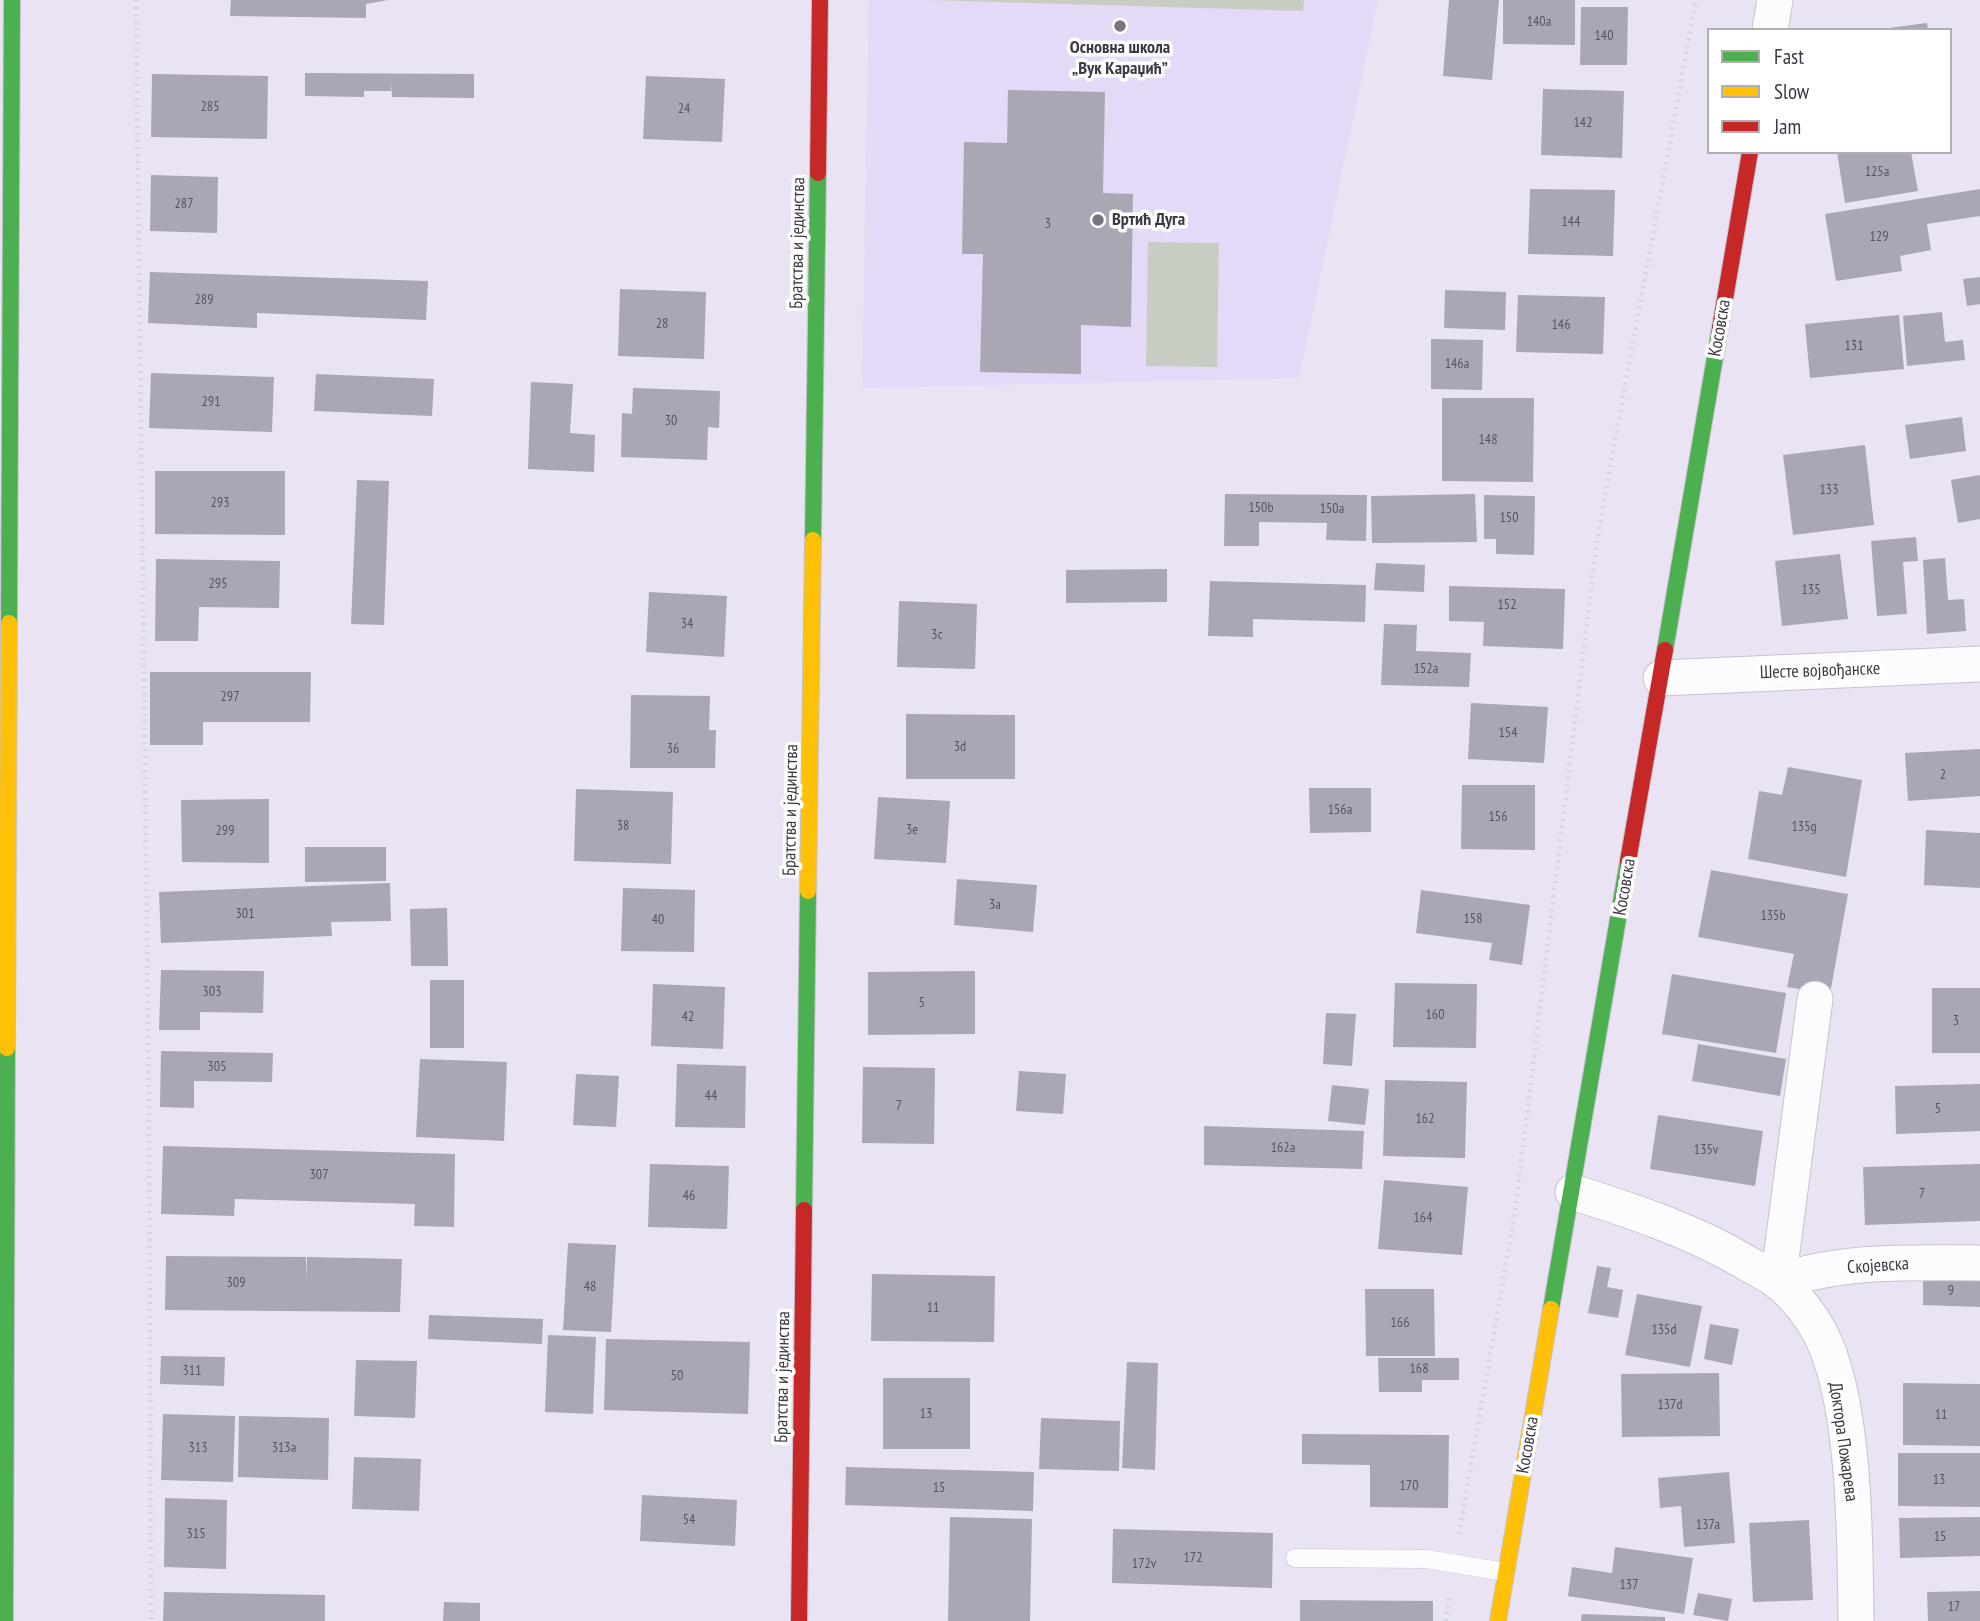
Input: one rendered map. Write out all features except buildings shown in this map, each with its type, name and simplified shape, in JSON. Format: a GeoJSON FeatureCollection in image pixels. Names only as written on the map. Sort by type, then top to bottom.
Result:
{"type":"FeatureCollection","features":[{"type":"Feature","properties":{"kind":"street"},"geometry":{"type":"LineString","coordinates":[[5,1621],[12,584],[12,0]]}},
{"type":"Feature","properties":{"kind":"street","name":"Братства и јединства"},"geometry":{"type":"LineString","coordinates":[[799,1621],[820,0]]}},
{"type":"Feature","properties":{"kind":"street"},"geometry":{"type":"LineString","coordinates":[[1770,28],[1775,0]]}},
{"type":"Feature","properties":{"kind":"street","name":"Косовска"},"geometry":{"type":"LineString","coordinates":[[1498,1621],[1750,154]]}},
{"type":"Feature","properties":{"kind":"street","name":"Шесте војвођанске"},"geometry":{"type":"LineString","coordinates":[[1661,678],[1980,664]]}},
{"type":"Feature","properties":{"kind":"street"},"geometry":{"type":"LineString","coordinates":[[1778,1282],[1815,999]]}},
{"type":"Feature","properties":{"kind":"street","name":"Доктора Пожарева"},"geometry":{"type":"LineString","coordinates":[[1573,1192],[1653,1218],[1703,1240],[1778,1282],[1800,1302],[1821,1334],[1835,1380],[1849,1467],[1855,1543],[1856,1621]]}},
{"type":"Feature","properties":{"kind":"street","name":"Скојевска"},"geometry":{"type":"LineString","coordinates":[[1778,1282],[1805,1272],[1874,1265],[1980,1263]]}},
{"type":"Feature","properties":{"kind":"lane"},"geometry":{"type":"LineString","coordinates":[[1295,1558],[1427,1559],[1505,1572]]}},
{"type":"Feature","properties":{"kind":"path"},"geometry":{"type":"LineString","coordinates":[[136,0],[149,1104],[151,1621]]}},
{"type":"Feature","properties":{"kind":"path"},"geometry":{"type":"LineString","coordinates":[[1446,1621],[1515,1212],[1598,533],[1696,0]]}},
{"type":"Feature","properties":{"kind":"shaded area","name":"Вртић Дуга"},"geometry":{"type":"Polygon","coordinates":[[[869,0],[1378,0],[1299,378],[862,388],[869,0]]]}},
{"type":"Feature","properties":{"kind":"shaded area"},"geometry":{"type":"Polygon","coordinates":[[[929,0],[1304,0],[1303,11],[929,0]]]}},
{"type":"Feature","properties":{"kind":"shaded area"},"geometry":{"type":"Polygon","coordinates":[[[1148,242],[1219,243],[1217,367],[1146,366],[1148,242]]]}},
{"type":"Feature","properties":{"kind":"traffic: fast"},"geometry":{"type":"LineString","coordinates":[[9,623],[12,0]]}},
{"type":"Feature","properties":{"kind":"traffic: fast"},"geometry":{"type":"LineString","coordinates":[[813,540],[818,173]]}},
{"type":"Feature","properties":{"kind":"traffic: fast"},"geometry":{"type":"LineString","coordinates":[[1665,650],[1720,328]]}},
{"type":"Feature","properties":{"kind":"traffic: fast"},"geometry":{"type":"LineString","coordinates":[[1551,1309],[1628,861]]}},
{"type":"Feature","properties":{"kind":"traffic: fast"},"geometry":{"type":"LineString","coordinates":[[804,1210],[808,891]]}},
{"type":"Feature","properties":{"kind":"traffic: fast"},"geometry":{"type":"LineString","coordinates":[[5,1621],[7,1048]]}},
{"type":"Feature","properties":{"kind":"traffic: slow"},"geometry":{"type":"LineString","coordinates":[[808,891],[813,540]]}},
{"type":"Feature","properties":{"kind":"traffic: slow"},"geometry":{"type":"LineString","coordinates":[[7,1048],[9,623]]}},
{"type":"Feature","properties":{"kind":"traffic: slow"},"geometry":{"type":"LineString","coordinates":[[1498,1621],[1551,1309]]}},
{"type":"Feature","properties":{"kind":"traffic: jam"},"geometry":{"type":"LineString","coordinates":[[818,173],[820,0]]}},
{"type":"Feature","properties":{"kind":"traffic: jam"},"geometry":{"type":"LineString","coordinates":[[1720,328],[1750,154]]}},
{"type":"Feature","properties":{"kind":"traffic: jam"},"geometry":{"type":"LineString","coordinates":[[1628,861],[1665,650]]}},
{"type":"Feature","properties":{"kind":"traffic: jam"},"geometry":{"type":"LineString","coordinates":[[799,1621],[804,1210]]}},
{"type":"Feature","properties":{"kind":"place","name":"Основна школа „Вук Караџић”"},"geometry":{"type":"Point","coordinates":[1120,26]}},
{"type":"Feature","properties":{"kind":"place","name":"Вртић Дуга"},"geometry":{"type":"Point","coordinates":[1098,220]}}]}
